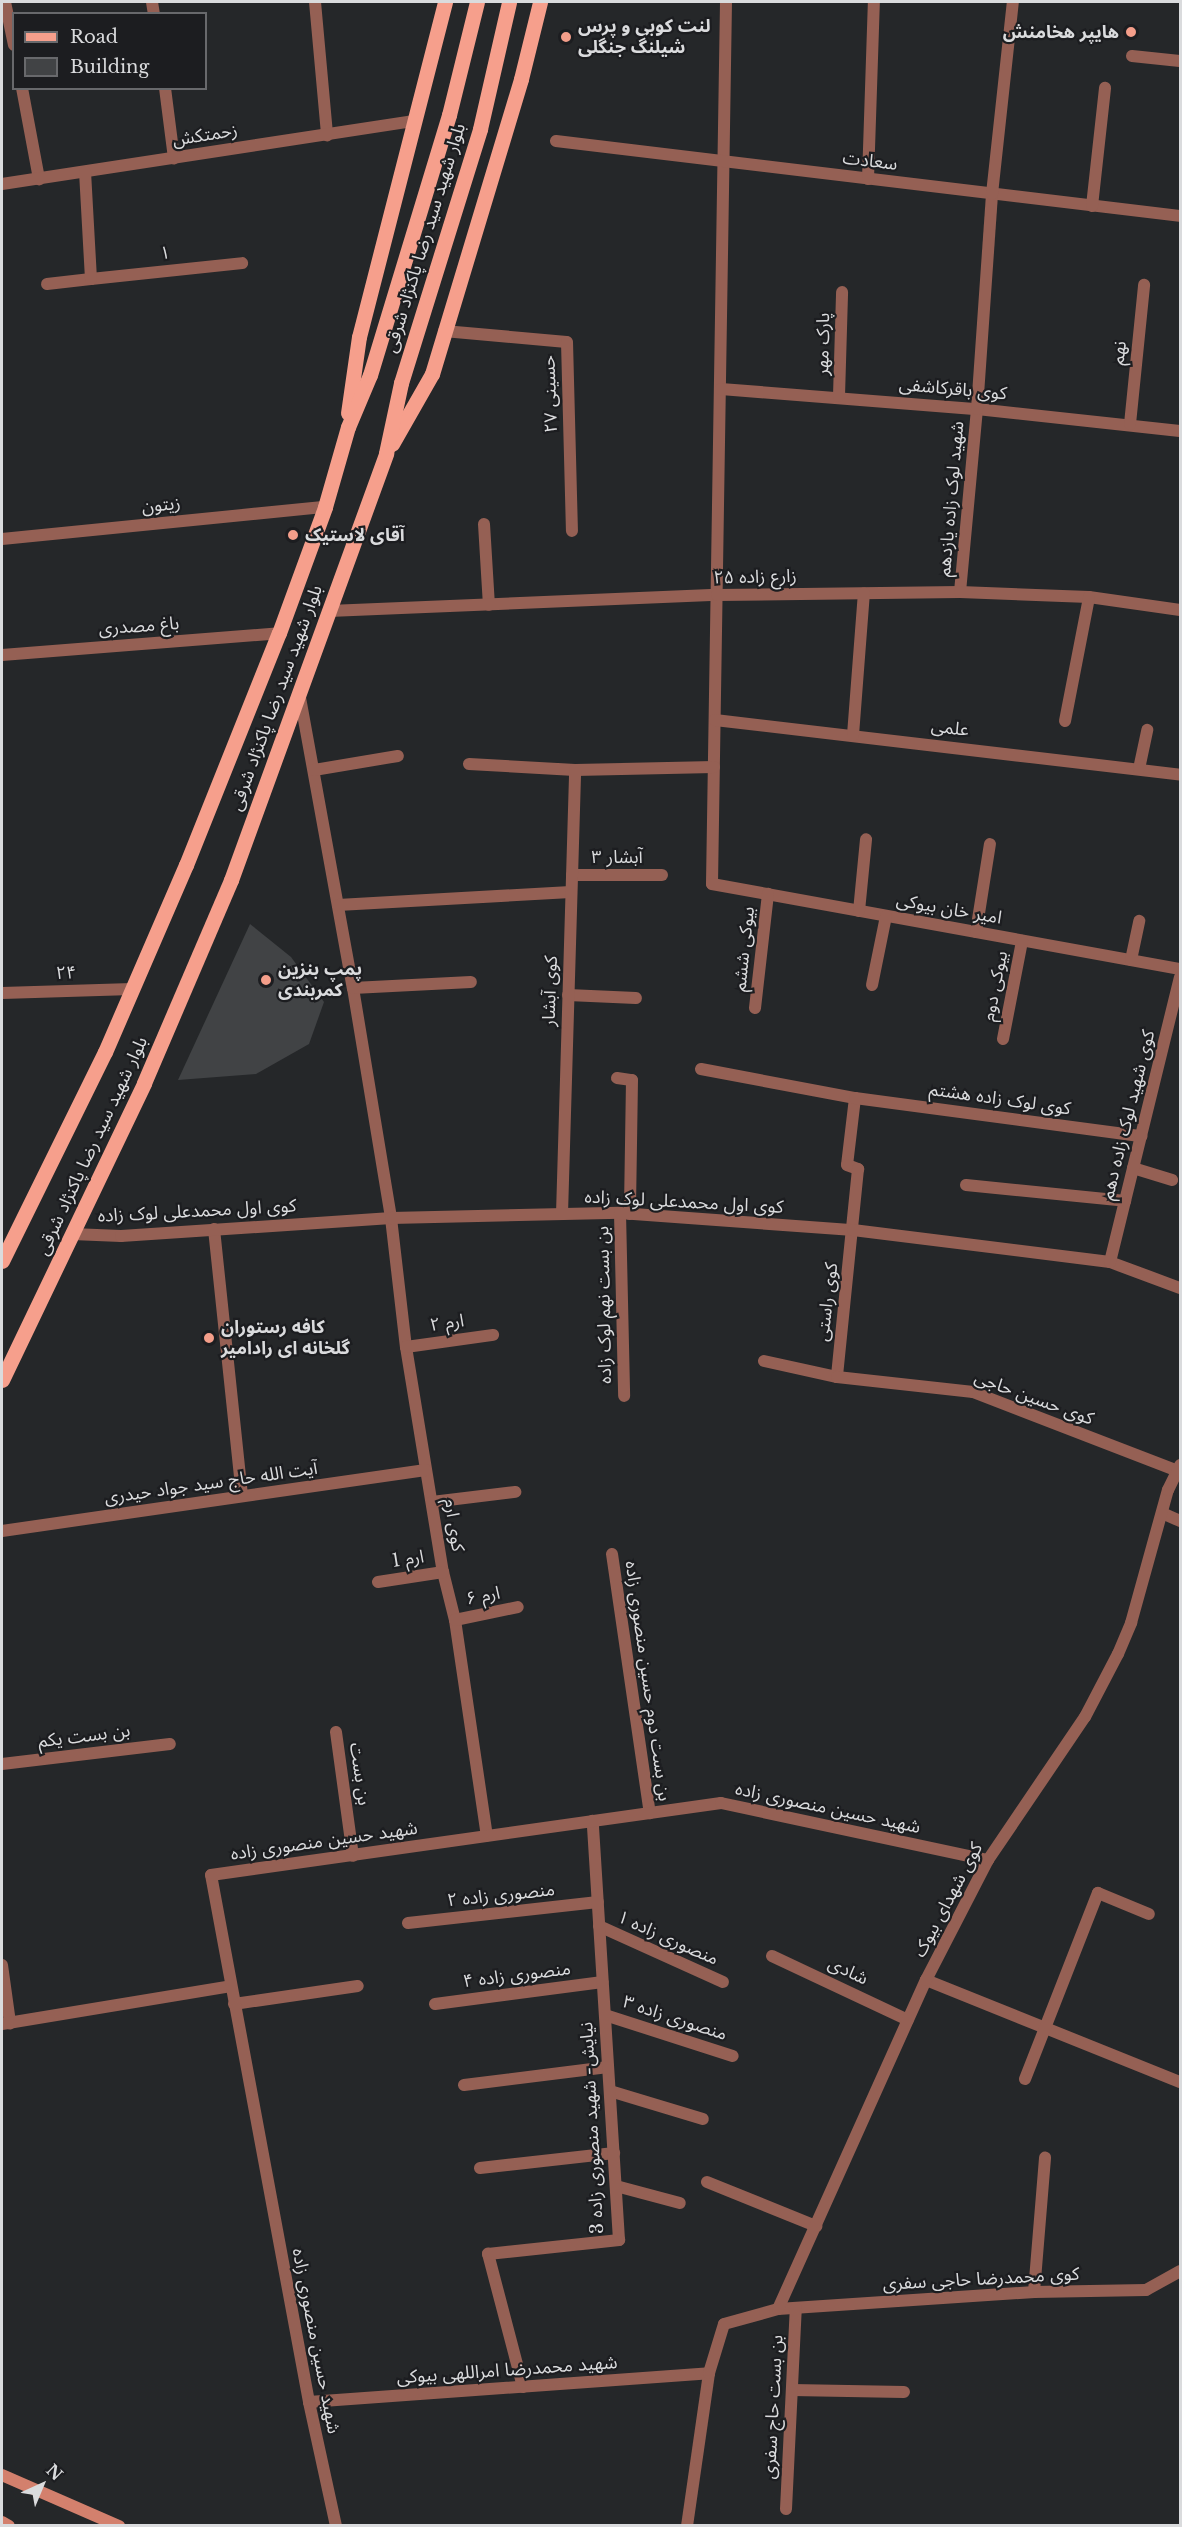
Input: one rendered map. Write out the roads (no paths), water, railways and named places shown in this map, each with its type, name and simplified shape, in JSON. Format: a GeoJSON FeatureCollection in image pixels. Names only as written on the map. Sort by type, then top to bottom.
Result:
{"type":"FeatureCollection","features":[{"type":"Feature","properties":{"kind":"main road"},"geometry":{"type":"LineString","coordinates":[[344,441],[359,337],[445,2]]}},
{"type":"Feature","properties":{"kind":"main road","name":"بلوار شهید سید رضا پاکنژاد شرقی"},"geometry":{"type":"LineString","coordinates":[[2,1261],[105,1052],[186,865],[279,633],[325,507],[344,441],[370,375],[449,116],[477,2]]}},
{"type":"Feature","properties":{"kind":"main road","name":"بلوار شهید سید رضا پاکنژاد شرقی"},"geometry":{"type":"LineString","coordinates":[[2,1380],[144,1083],[231,880],[384,460],[400,383],[480,129],[509,2]]}},
{"type":"Feature","properties":{"kind":"main road"},"geometry":{"type":"LineString","coordinates":[[384,460],[432,374],[520,79],[540,2]]}},
{"type":"Feature","properties":{"kind":"main road"},"geometry":{"type":"LineString","coordinates":[[2,2475],[119,2526]]}},
{"type":"Feature","properties":{"kind":"main road"},"geometry":{"type":"LineString","coordinates":[[2,2522],[9,2526]]}},
{"type":"Feature","properties":{"kind":"street"},"geometry":{"type":"LineString","coordinates":[[5,2],[12,35]]}},
{"type":"Feature","properties":{"kind":"street"},"geometry":{"type":"LineString","coordinates":[[315,2],[327,135]]}},
{"type":"Feature","properties":{"kind":"street"},"geometry":{"type":"LineString","coordinates":[[469,764],[575,770],[714,767],[726,162],[726,2]]}},
{"type":"Feature","properties":{"kind":"street"},"geometry":{"type":"LineString","coordinates":[[868,179],[874,2]]}},
{"type":"Feature","properties":{"kind":"street","name":"شهید لوک زاده یازدهم"},"geometry":{"type":"LineString","coordinates":[[960,592],[977,409],[992,194],[1013,2]]}},
{"type":"Feature","properties":{"kind":"street"},"geometry":{"type":"LineString","coordinates":[[1132,56],[1180,61]]}},
{"type":"Feature","properties":{"kind":"street"},"geometry":{"type":"LineString","coordinates":[[1092,206],[1105,88]]}},
{"type":"Feature","properties":{"kind":"street"},"geometry":{"type":"LineString","coordinates":[[22,90],[39,179]]}},
{"type":"Feature","properties":{"kind":"street"},"geometry":{"type":"LineString","coordinates":[[165,90],[174,158]]}},
{"type":"Feature","properties":{"kind":"street","name":"زحمتکش"},"geometry":{"type":"LineString","coordinates":[[2,184],[414,122]]}},
{"type":"Feature","properties":{"kind":"street","name":"سعادت"},"geometry":{"type":"LineString","coordinates":[[556,141],[1180,216]]}},
{"type":"Feature","properties":{"kind":"street"},"geometry":{"type":"LineString","coordinates":[[85,172],[91,279]]}},
{"type":"Feature","properties":{"kind":"street","name":"۱"},"geometry":{"type":"LineString","coordinates":[[47,284],[242,263]]}},
{"type":"Feature","properties":{"kind":"street","name":"نهم"},"geometry":{"type":"LineString","coordinates":[[1130,424],[1144,285]]}},
{"type":"Feature","properties":{"kind":"street","name":"پارک مهر"},"geometry":{"type":"LineString","coordinates":[[839,396],[842,292]]}},
{"type":"Feature","properties":{"kind":"street","name":"حسینی ۲۷"},"geometry":{"type":"LineString","coordinates":[[444,331],[567,342],[572,531]]}},
{"type":"Feature","properties":{"kind":"street","name":"کوی باقرکاشفی"},"geometry":{"type":"LineString","coordinates":[[722,389],[839,396],[1130,424],[1180,431]]}},
{"type":"Feature","properties":{"kind":"street","name":"زیتون"},"geometry":{"type":"LineString","coordinates":[[2,539],[325,507]]}},
{"type":"Feature","properties":{"kind":"street"},"geometry":{"type":"LineString","coordinates":[[484,524],[489,605]]}},
{"type":"Feature","properties":{"kind":"street","name":"زارع زاده ۲۵"},"geometry":{"type":"LineString","coordinates":[[329,611],[717,595],[960,592],[1089,597],[1180,610]]}},
{"type":"Feature","properties":{"kind":"street"},"geometry":{"type":"LineString","coordinates":[[852,735],[864,593]]}},
{"type":"Feature","properties":{"kind":"street"},"geometry":{"type":"LineString","coordinates":[[1065,721],[1089,597]]}},
{"type":"Feature","properties":{"kind":"street","name":"باغ مصدری"},"geometry":{"type":"LineString","coordinates":[[2,655],[279,633]]}},
{"type":"Feature","properties":{"kind":"street","name":"کوی ارم"},"geometry":{"type":"LineString","coordinates":[[299,691],[353,988],[391,1218],[406,1347],[443,1572],[455,1620],[487,1836]]}},
{"type":"Feature","properties":{"kind":"street","name":"علمی"},"geometry":{"type":"LineString","coordinates":[[715,720],[1180,775]]}},
{"type":"Feature","properties":{"kind":"street"},"geometry":{"type":"LineString","coordinates":[[1139,769],[1147,730]]}},
{"type":"Feature","properties":{"kind":"street"},"geometry":{"type":"LineString","coordinates":[[314,770],[398,756]]}},
{"type":"Feature","properties":{"kind":"street","name":"امیر خان بیوکی"},"geometry":{"type":"LineString","coordinates":[[714,767],[712,884],[1180,969]]}},
{"type":"Feature","properties":{"kind":"street","name":"کوی آبشار"},"geometry":{"type":"LineString","coordinates":[[562,1214],[575,770]]}},
{"type":"Feature","properties":{"kind":"street"},"geometry":{"type":"LineString","coordinates":[[859,911],[866,839]]}},
{"type":"Feature","properties":{"kind":"street"},"geometry":{"type":"LineString","coordinates":[[976,932],[990,844]]}},
{"type":"Feature","properties":{"kind":"street","name":"آبشار ۳"},"geometry":{"type":"LineString","coordinates":[[572,875],[662,875]]}},
{"type":"Feature","properties":{"kind":"street"},"geometry":{"type":"LineString","coordinates":[[338,905],[571,892]]}},
{"type":"Feature","properties":{"kind":"street","name":"بیوکی ششم"},"geometry":{"type":"LineString","coordinates":[[756,1008],[768,894]]}},
{"type":"Feature","properties":{"kind":"street"},"geometry":{"type":"LineString","coordinates":[[872,985],[886,916]]}},
{"type":"Feature","properties":{"kind":"street"},"geometry":{"type":"LineString","coordinates":[[1131,960],[1139,921]]}},
{"type":"Feature","properties":{"kind":"street","name":"بیوکی دوم"},"geometry":{"type":"LineString","coordinates":[[1003,1039],[1022,940]]}},
{"type":"Feature","properties":{"kind":"street","name":"کوی شهید لوک زاده دهم"},"geometry":{"type":"LineString","coordinates":[[1110,1262],[1180,976]]}},
{"type":"Feature","properties":{"kind":"street"},"geometry":{"type":"LineString","coordinates":[[353,988],[471,982]]}},
{"type":"Feature","properties":{"kind":"street"},"geometry":{"type":"LineString","coordinates":[[2,985],[2,993]]}},
{"type":"Feature","properties":{"kind":"street","name":"۲۴"},"geometry":{"type":"LineString","coordinates":[[2,993],[132,989]]}},
{"type":"Feature","properties":{"kind":"street"},"geometry":{"type":"LineString","coordinates":[[568,995],[636,998]]}},
{"type":"Feature","properties":{"kind":"street","name":"کوی لوک زاده هشتم"},"geometry":{"type":"LineString","coordinates":[[701,1069],[855,1098],[1141,1136]]}},
{"type":"Feature","properties":{"kind":"street","name":"بن بست نهم لوک زاده"},"geometry":{"type":"LineString","coordinates":[[617,1078],[632,1080],[625,1213],[624,1396]]}},
{"type":"Feature","properties":{"kind":"street"},"geometry":{"type":"LineString","coordinates":[[853,1230],[858,1169],[847,1166],[855,1098]]}},
{"type":"Feature","properties":{"kind":"street"},"geometry":{"type":"LineString","coordinates":[[1133,1168],[1172,1180]]}},
{"type":"Feature","properties":{"kind":"street"},"geometry":{"type":"LineString","coordinates":[[966,1185],[1125,1201]]}},
{"type":"Feature","properties":{"kind":"street","name":"کوی اول محمدعلی لوک زاده"},"geometry":{"type":"LineString","coordinates":[[72,1234],[121,1236],[391,1218],[625,1213],[853,1230],[1110,1262],[1180,1288]]}},
{"type":"Feature","properties":{"kind":"street"},"geometry":{"type":"LineString","coordinates":[[214,1229],[242,1496]]}},
{"type":"Feature","properties":{"kind":"street","name":"کوی راستی"},"geometry":{"type":"LineString","coordinates":[[837,1377],[853,1230]]}},
{"type":"Feature","properties":{"kind":"street","name":"ارم ۲"},"geometry":{"type":"LineString","coordinates":[[406,1347],[494,1335]]}},
{"type":"Feature","properties":{"kind":"street","name":"کوی حسین حاجی"},"geometry":{"type":"LineString","coordinates":[[764,1361],[837,1377],[974,1392],[1179,1468]]}},
{"type":"Feature","properties":{"kind":"street","name":"کوی شهدای بیوک"},"geometry":{"type":"LineString","coordinates":[[778,2309],[908,2020],[988,1860],[1085,1717],[1118,1654],[1131,1623],[1162,1513],[1179,1468]]}},
{"type":"Feature","properties":{"kind":"street","name":"آیت الله حاج سید جواد حیدری"},"geometry":{"type":"LineString","coordinates":[[2,1531],[426,1470]]}},
{"type":"Feature","properties":{"kind":"street"},"geometry":{"type":"LineString","coordinates":[[432,1502],[515,1492]]}},
{"type":"Feature","properties":{"kind":"street"},"geometry":{"type":"LineString","coordinates":[[1162,1513],[1180,1521]]}},
{"type":"Feature","properties":{"kind":"street","name":"بن بست دوم حسین منصوری زاده"},"geometry":{"type":"LineString","coordinates":[[612,1554],[650,1813]]}},
{"type":"Feature","properties":{"kind":"street","name":"ارم 1"},"geometry":{"type":"LineString","coordinates":[[378,1582],[443,1572]]}},
{"type":"Feature","properties":{"kind":"street","name":"ارم ۶"},"geometry":{"type":"LineString","coordinates":[[455,1620],[518,1607]]}},
{"type":"Feature","properties":{"kind":"street","name":"بن بست"},"geometry":{"type":"LineString","coordinates":[[336,1732],[353,1856]]}},
{"type":"Feature","properties":{"kind":"street","name":"بن بست یکم"},"geometry":{"type":"LineString","coordinates":[[2,1764],[170,1744]]}},
{"type":"Feature","properties":{"kind":"street","name":"شهید حسین منصوری زاده"},"geometry":{"type":"LineString","coordinates":[[336,2526],[309,2402],[211,1875],[721,1803],[988,1860]]}},
{"type":"Feature","properties":{"kind":"street","name":"نیایش- شهید منصوری زاده 3"},"geometry":{"type":"LineString","coordinates":[[523,2387],[488,2254],[619,2240],[593,1821]]}},
{"type":"Feature","properties":{"kind":"street"},"geometry":{"type":"LineString","coordinates":[[1025,2079],[1043,2027],[1098,1893],[1149,1914]]}},
{"type":"Feature","properties":{"kind":"street","name":"منصوری زاده ۲"},"geometry":{"type":"LineString","coordinates":[[408,1923],[598,1902]]}},
{"type":"Feature","properties":{"kind":"street","name":"منصوری زاده ۱"},"geometry":{"type":"LineString","coordinates":[[599,1926],[723,1982]]}},
{"type":"Feature","properties":{"kind":"street","name":"شادی"},"geometry":{"type":"LineString","coordinates":[[772,1956],[908,2020]]}},
{"type":"Feature","properties":{"kind":"street"},"geometry":{"type":"LineString","coordinates":[[2,1965],[6,2023],[231,1986]]}},
{"type":"Feature","properties":{"kind":"street"},"geometry":{"type":"LineString","coordinates":[[927,1980],[1180,2082]]}},
{"type":"Feature","properties":{"kind":"street","name":"منصوری زاده ۴"},"geometry":{"type":"LineString","coordinates":[[435,2004],[603,1982]]}},
{"type":"Feature","properties":{"kind":"street"},"geometry":{"type":"LineString","coordinates":[[234,2004],[358,1986]]}},
{"type":"Feature","properties":{"kind":"street","name":"منصوری زاده ۳"},"geometry":{"type":"LineString","coordinates":[[605,2015],[733,2056]]}},
{"type":"Feature","properties":{"kind":"street"},"geometry":{"type":"LineString","coordinates":[[464,2085],[608,2067]]}},
{"type":"Feature","properties":{"kind":"street"},"geometry":{"type":"LineString","coordinates":[[610,2091],[703,2119]]}},
{"type":"Feature","properties":{"kind":"street"},"geometry":{"type":"LineString","coordinates":[[480,2168],[614,2153]]}},
{"type":"Feature","properties":{"kind":"street"},"geometry":{"type":"LineString","coordinates":[[1034,2292],[1045,2157]]}},
{"type":"Feature","properties":{"kind":"street"},"geometry":{"type":"LineString","coordinates":[[707,2182],[816,2226]]}},
{"type":"Feature","properties":{"kind":"street"},"geometry":{"type":"LineString","coordinates":[[616,2186],[680,2202]]}},
{"type":"Feature","properties":{"kind":"street","name":"کوی محمدرضا حاجی سفری"},"geometry":{"type":"LineString","coordinates":[[778,2309],[1034,2292],[1146,2290],[1180,2271]]}},
{"type":"Feature","properties":{"kind":"street","name":"بن بست حاج سفری"},"geometry":{"type":"LineString","coordinates":[[786,2509],[796,2307]]}},
{"type":"Feature","properties":{"kind":"street"},"geometry":{"type":"LineString","coordinates":[[687,2526],[709,2373],[724,2324],[778,2309]]}},
{"type":"Feature","properties":{"kind":"street","name":"شهید محمدرضا امراللهی بیوکی"},"geometry":{"type":"LineString","coordinates":[[309,2402],[709,2373]]}},
{"type":"Feature","properties":{"kind":"street"},"geometry":{"type":"LineString","coordinates":[[792,2390],[904,2392]]}},
{"type":"Feature","properties":{"kind":"place","name":"هایپر هخامنش"},"geometry":{"type":"Point","coordinates":[1131,32]}},
{"type":"Feature","properties":{"kind":"place","name":"لنت کوبی و پرس شیلنگ‌ جنگلی"},"geometry":{"type":"Point","coordinates":[566,37]}},
{"type":"Feature","properties":{"kind":"place","name":"آقای لاستیک"},"geometry":{"type":"Point","coordinates":[293,535]}},
{"type":"Feature","properties":{"kind":"place","name":"پمپ بنزین کمربندی"},"geometry":{"type":"Point","coordinates":[266,980]}},
{"type":"Feature","properties":{"kind":"place","name":"کافه رستوران گلخانه ای رادامیر"},"geometry":{"type":"Point","coordinates":[209,1338]}}]}
